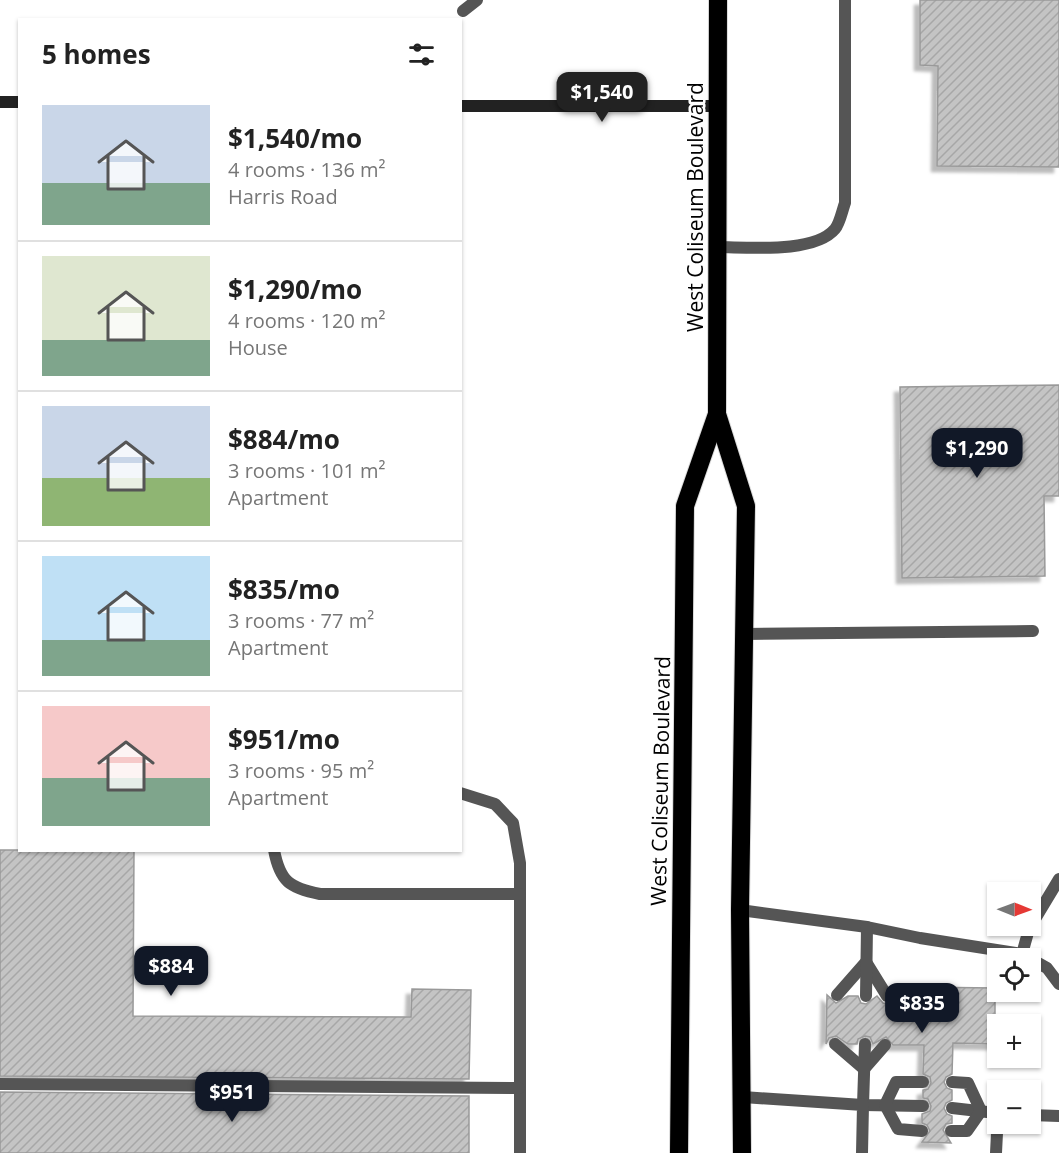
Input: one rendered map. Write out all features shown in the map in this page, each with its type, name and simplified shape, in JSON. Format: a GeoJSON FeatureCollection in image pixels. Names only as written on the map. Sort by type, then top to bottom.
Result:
{"type":"FeatureCollection","features":[{"type":"Feature","properties":{"kind":"highway","name":"West Coliseum Boulevard"},"geometry":{"type":"LineString","coordinates":[[718,0],[717,414],[746,506],[740,910],[742,1153]]}},
{"type":"Feature","properties":{"kind":"highway","name":"West Coliseum Boulevard"},"geometry":{"type":"LineString","coordinates":[[679,1153],[685,506],[717,414]]}},
{"type":"Feature","properties":{"kind":"street"},"geometry":{"type":"LineString","coordinates":[[0,102],[18,102]]}},
{"type":"Feature","properties":{"kind":"street"},"geometry":{"type":"LineString","coordinates":[[462,106],[718,106]]}},
{"type":"Feature","properties":{"kind":"lane"},"geometry":{"type":"LineString","coordinates":[[463,11],[477,0]]}},
{"type":"Feature","properties":{"kind":"lane"},"geometry":{"type":"LineString","coordinates":[[717,248],[795,246],[814,242],[835,229],[845,203],[845,0]]}},
{"type":"Feature","properties":{"kind":"lane"},"geometry":{"type":"LineString","coordinates":[[744,634],[1033,632]]}},
{"type":"Feature","properties":{"kind":"lane"},"geometry":{"type":"LineString","coordinates":[[463,793],[495,804],[513,823],[520,863],[520,1153]]}},
{"type":"Feature","properties":{"kind":"lane"},"geometry":{"type":"LineString","coordinates":[[274,852],[278,872],[298,889],[320,894],[520,894]]}},
{"type":"Feature","properties":{"kind":"lane"},"geometry":{"type":"LineString","coordinates":[[1024,948],[1029,929],[1059,879]]}},
{"type":"Feature","properties":{"kind":"lane"},"geometry":{"type":"LineString","coordinates":[[740,910],[867,927],[987,949]]}},
{"type":"Feature","properties":{"kind":"lane"},"geometry":{"type":"LineString","coordinates":[[866,996],[867,927]]}},
{"type":"Feature","properties":{"kind":"lane"},"geometry":{"type":"LineString","coordinates":[[837,995],[866,962]]}},
{"type":"Feature","properties":{"kind":"lane"},"geometry":{"type":"LineString","coordinates":[[866,962],[887,996]]}},
{"type":"Feature","properties":{"kind":"lane"},"geometry":{"type":"LineString","coordinates":[[1041,965],[1047,968],[1059,984]]}},
{"type":"Feature","properties":{"kind":"lane"},"geometry":{"type":"LineString","coordinates":[[835,1044],[864,1069]]}},
{"type":"Feature","properties":{"kind":"lane"},"geometry":{"type":"LineString","coordinates":[[862,1153],[865,1044]]}},
{"type":"Feature","properties":{"kind":"lane"},"geometry":{"type":"LineString","coordinates":[[864,1069],[885,1045]]}},
{"type":"Feature","properties":{"kind":"lane"},"geometry":{"type":"LineString","coordinates":[[885,1104],[896,1082],[923,1082]]}},
{"type":"Feature","properties":{"kind":"lane"},"geometry":{"type":"LineString","coordinates":[[952,1082],[968,1083],[981,1111]]}},
{"type":"Feature","properties":{"kind":"lane"},"geometry":{"type":"LineString","coordinates":[[0,1084],[519,1088]]}},
{"type":"Feature","properties":{"kind":"lane"},"geometry":{"type":"LineString","coordinates":[[743,1097],[923,1106]]}},
{"type":"Feature","properties":{"kind":"lane"},"geometry":{"type":"LineString","coordinates":[[885,1104],[898,1129],[922,1131]]}},
{"type":"Feature","properties":{"kind":"lane"},"geometry":{"type":"LineString","coordinates":[[952,1108],[987,1112]]}},
{"type":"Feature","properties":{"kind":"lane"},"geometry":{"type":"LineString","coordinates":[[951,1131],[967,1131],[981,1111]]}},
{"type":"Feature","properties":{"kind":"lane"},"geometry":{"type":"LineString","coordinates":[[1041,1115],[1059,1116]]}},
{"type":"Feature","properties":{"kind":"lane"},"geometry":{"type":"LineString","coordinates":[[996,1134],[996,1153]]}},
{"type":"Feature","properties":{"kind":"building"},"geometry":{"type":"Polygon","coordinates":[[[920,0],[1059,0],[1059,167],[937,166],[938,66],[920,65],[920,0]]]}},
{"type":"Feature","properties":{"kind":"building"},"geometry":{"type":"Polygon","coordinates":[[[1059,385],[1059,496],[1044,496],[1045,576],[902,578],[900,387],[1059,385]]]}},
{"type":"Feature","properties":{"kind":"building"},"geometry":{"type":"Polygon","coordinates":[[[0,850],[134,852],[133,1016],[411,1017],[412,989],[471,990],[469,1079],[0,1076],[0,850]]]}},
{"type":"Feature","properties":{"kind":"building"},"geometry":{"type":"Polygon","coordinates":[[[914,987],[987,988],[987,1002],[995,1002],[995,1014],[987,1014],[987,1044],[953,1043],[952,1074],[946,1077],[944,1082],[947,1088],[952,1090],[952,1100],[946,1103],[944,1108],[947,1114],[952,1116],[952,1123],[946,1124],[943,1130],[951,1143],[922,1142],[930,1131],[927,1125],[922,1123],[922,1114],[930,1111],[931,1106],[928,1099],[923,1098],[923,1090],[928,1089],[931,1083],[930,1077],[923,1074],[924,1045],[893,1045],[886,1037],[873,1044],[870,1037],[865,1036],[858,1039],[857,1044],[848,1044],[836,1036],[829,1038],[826,1044],[827,995],[836,1003],[848,996],[858,996],[861,1003],[866,1004],[877,996],[883,1003],[888,1004],[895,996],[913,996],[914,987]]]}},
{"type":"Feature","properties":{"kind":"building"},"geometry":{"type":"Polygon","coordinates":[[[0,1092],[469,1096],[469,1153],[0,1153],[0,1092]]]}}]}
